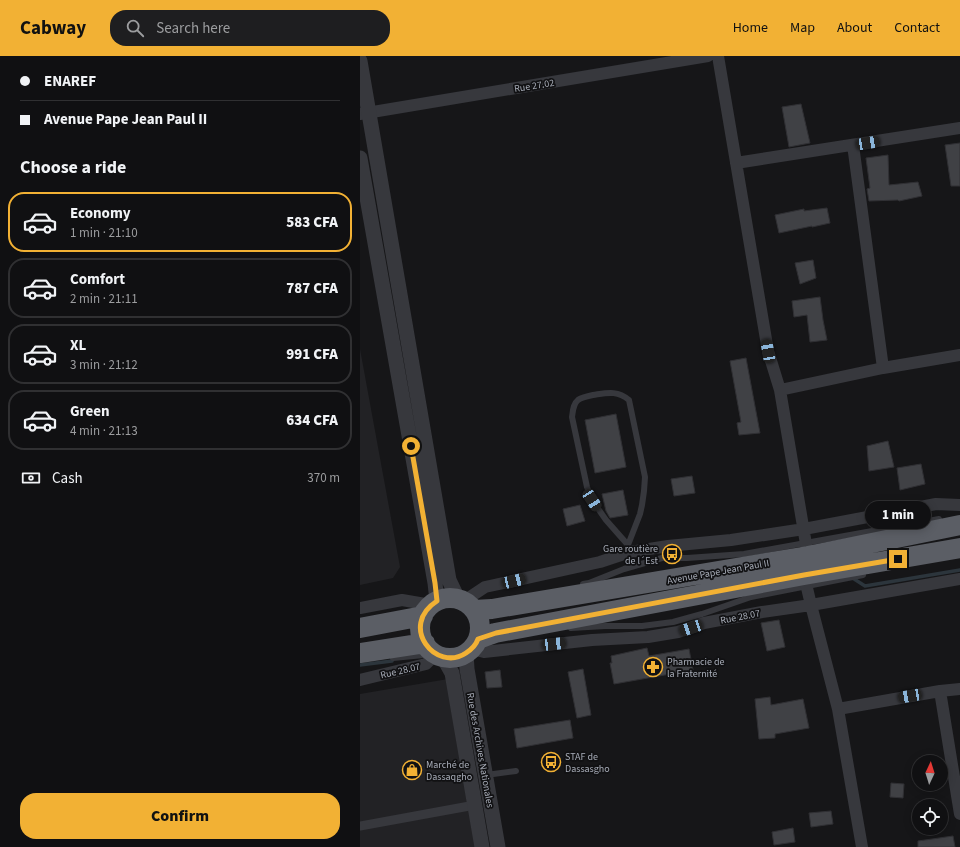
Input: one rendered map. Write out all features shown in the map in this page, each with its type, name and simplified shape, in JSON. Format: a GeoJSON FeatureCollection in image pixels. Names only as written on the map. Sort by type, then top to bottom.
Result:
{"type":"FeatureCollection","features":[{"type":"Feature","properties":{"kind":"highway","name":"Avenue Pape Jean Paul II"},"geometry":{"type":"LineString","coordinates":[[360,653],[435,651],[457,657],[496,633],[806,565],[953,522]]}},
{"type":"Feature","properties":{"kind":"highway","name":"Avenue Pape Jean Paul II"},"geometry":{"type":"LineString","coordinates":[[360,628],[429,608],[444,598],[451,598],[468,604],[492,609],[806,565],[953,553]]}},
{"type":"Feature","properties":{"kind":"highway"},"geometry":{"type":"LineString","coordinates":[[468,604],[478,616],[480,622],[479,635],[473,646]]}},
{"type":"Feature","properties":{"kind":"highway"},"geometry":{"type":"LineString","coordinates":[[429,608],[421,623],[420,630],[422,637],[435,651]]}},
{"type":"Feature","properties":{"kind":"street","name":"Rue 27.02"},"geometry":{"type":"LineString","coordinates":[[364,113],[708,56]]}},
{"type":"Feature","properties":{"kind":"street"},"geometry":{"type":"LineString","coordinates":[[718,56],[768,351],[780,390],[804,529],[810,604],[838,710],[862,847]]}},
{"type":"Feature","properties":{"kind":"street"},"geometry":{"type":"LineString","coordinates":[[360,61],[364,113],[449,580],[468,604],[485,587],[600,562],[629,548],[731,540],[804,529],[936,504],[960,505]]}},
{"type":"Feature","properties":{"kind":"street"},"geometry":{"type":"LineString","coordinates":[[736,163],[960,128]]}},
{"type":"Feature","properties":{"kind":"street"},"geometry":{"type":"LineString","coordinates":[[853,145],[883,368]]}},
{"type":"Feature","properties":{"kind":"street"},"geometry":{"type":"LineString","coordinates":[[360,158],[434,576],[429,608],[402,600],[360,608]]}},
{"type":"Feature","properties":{"kind":"street"},"geometry":{"type":"LineString","coordinates":[[780,390],[883,368],[960,355]]}},
{"type":"Feature","properties":{"kind":"street","name":"Rue 28.07"},"geometry":{"type":"LineString","coordinates":[[473,646],[484,652],[592,640],[648,637],[678,632],[704,623],[762,612],[960,579]]}},
{"type":"Feature","properties":{"kind":"street","name":"Rue des Archives Nationales"},"geometry":{"type":"LineString","coordinates":[[473,646],[467,669],[498,847]]}},
{"type":"Feature","properties":{"kind":"street","name":"Rue 28.07"},"geometry":{"type":"LineString","coordinates":[[360,680],[426,664],[435,651]]}},
{"type":"Feature","properties":{"kind":"street","name":"Rue des Archives Nationales"},"geometry":{"type":"LineString","coordinates":[[435,651],[452,673],[482,847]]}},
{"type":"Feature","properties":{"kind":"street"},"geometry":{"type":"LineString","coordinates":[[838,710],[940,691],[960,689]]}},
{"type":"Feature","properties":{"kind":"street"},"geometry":{"type":"LineString","coordinates":[[940,691],[960,814]]}},
{"type":"Feature","properties":{"kind":"street"},"geometry":{"type":"LineString","coordinates":[[360,826],[475,805]]}},
{"type":"Feature","properties":{"kind":"lane"},"geometry":{"type":"LineString","coordinates":[[610,392],[624,396],[629,400],[645,477],[640,514],[629,548],[599,512],[587,487],[572,417],[575,404],[584,397],[610,392]]}},
{"type":"Feature","properties":{"kind":"lane"},"geometry":{"type":"LineString","coordinates":[[953,553],[960,553]]}},
{"type":"Feature","properties":{"kind":"lane"},"geometry":{"type":"LineString","coordinates":[[574,586],[589,583],[624,569],[662,558],[687,558],[744,554],[868,574]]}},
{"type":"Feature","properties":{"kind":"lane"},"geometry":{"type":"LineString","coordinates":[[568,628],[642,626],[673,622],[702,614],[751,597],[806,565]]}},
{"type":"Feature","properties":{"kind":"lane"},"geometry":{"type":"LineString","coordinates":[[360,622],[429,608]]}},
{"type":"Feature","properties":{"kind":"lane"},"geometry":{"type":"LineString","coordinates":[[473,646],[499,639]]}},
{"type":"Feature","properties":{"kind":"lane"},"geometry":{"type":"LineString","coordinates":[[384,659],[435,651]]}},
{"type":"Feature","properties":{"kind":"lane"},"geometry":{"type":"LineString","coordinates":[[486,775],[516,771]]}},
{"type":"Feature","properties":{"kind":"shaded area"},"geometry":{"type":"Polygon","coordinates":[[[360,349],[400,567],[393,578],[360,585],[360,349]]]}},
{"type":"Feature","properties":{"kind":"shaded area","name":"Marché de Dassaqgho"},"geometry":{"type":"Polygon","coordinates":[[[448,679],[477,847],[360,847],[360,694],[448,679]]]}},
{"type":"Feature","properties":{"kind":"building"},"geometry":{"type":"Polygon","coordinates":[[[801,104],[810,143],[789,147],[782,107],[801,104]]]}},
{"type":"Feature","properties":{"kind":"building"},"geometry":{"type":"Polygon","coordinates":[[[960,143],[960,186],[951,186],[945,145],[960,143]]]}},
{"type":"Feature","properties":{"kind":"building"},"geometry":{"type":"Polygon","coordinates":[[[888,155],[889,185],[918,182],[922,196],[899,201],[869,201],[867,189],[870,188],[866,158],[888,155]]]}},
{"type":"Feature","properties":{"kind":"building"},"geometry":{"type":"Polygon","coordinates":[[[827,208],[830,223],[779,233],[775,215],[804,209],[804,211],[827,208]]]}},
{"type":"Feature","properties":{"kind":"building"},"geometry":{"type":"Polygon","coordinates":[[[813,260],[816,278],[800,284],[795,263],[813,260]]]}},
{"type":"Feature","properties":{"kind":"building"},"geometry":{"type":"Polygon","coordinates":[[[820,297],[827,340],[810,342],[807,315],[794,317],[792,301],[820,297]]]}},
{"type":"Feature","properties":{"kind":"building"},"geometry":{"type":"Polygon","coordinates":[[[746,358],[760,433],[739,435],[737,423],[741,422],[730,361],[746,358]]]}},
{"type":"Feature","properties":{"kind":"building"},"geometry":{"type":"Polygon","coordinates":[[[616,414],[626,467],[595,473],[585,420],[616,414]]]}},
{"type":"Feature","properties":{"kind":"building"},"geometry":{"type":"Polygon","coordinates":[[[888,441],[894,467],[869,471],[867,446],[888,441]]]}},
{"type":"Feature","properties":{"kind":"building"},"geometry":{"type":"Polygon","coordinates":[[[921,464],[925,484],[900,490],[897,468],[921,464]]]}},
{"type":"Feature","properties":{"kind":"building"},"geometry":{"type":"Polygon","coordinates":[[[692,476],[695,493],[674,496],[671,479],[692,476]]]}},
{"type":"Feature","properties":{"kind":"building"},"geometry":{"type":"Polygon","coordinates":[[[623,490],[628,515],[610,518],[606,511],[602,494],[623,490]]]}},
{"type":"Feature","properties":{"kind":"building"},"geometry":{"type":"Polygon","coordinates":[[[580,505],[585,521],[567,526],[563,509],[580,505]]]}},
{"type":"Feature","properties":{"kind":"building"},"geometry":{"type":"Polygon","coordinates":[[[779,620],[785,647],[767,651],[761,623],[779,620]]]}},
{"type":"Feature","properties":{"kind":"building"},"geometry":{"type":"Polygon","coordinates":[[[647,648],[649,656],[689,649],[693,670],[614,684],[610,663],[612,663],[611,656],[647,648]]]}},
{"type":"Feature","properties":{"kind":"building"},"geometry":{"type":"Polygon","coordinates":[[[583,669],[591,715],[577,718],[568,672],[583,669]]]}},
{"type":"Feature","properties":{"kind":"building"},"geometry":{"type":"Polygon","coordinates":[[[500,670],[502,687],[487,688],[485,672],[500,670]]]}},
{"type":"Feature","properties":{"kind":"building"},"geometry":{"type":"Polygon","coordinates":[[[770,697],[771,705],[803,699],[809,728],[775,734],[775,738],[759,739],[755,699],[770,697]]]}},
{"type":"Feature","properties":{"kind":"building"},"geometry":{"type":"Polygon","coordinates":[[[570,720],[573,738],[517,748],[514,729],[570,720]]]}},
{"type":"Feature","properties":{"kind":"building"},"geometry":{"type":"Polygon","coordinates":[[[891,783],[904,784],[903,798],[890,797],[891,783]]]}},
{"type":"Feature","properties":{"kind":"building"},"geometry":{"type":"Polygon","coordinates":[[[831,811],[833,824],[811,827],[809,813],[831,811]]]}},
{"type":"Feature","properties":{"kind":"building"},"geometry":{"type":"Polygon","coordinates":[[[793,828],[795,842],[774,845],[772,832],[793,828]]]}},
{"type":"Feature","properties":{"kind":"building"},"geometry":{"type":"Polygon","coordinates":[[[953,836],[955,847],[918,847],[918,841],[953,836]]]}},
{"type":"Feature","properties":{"kind":"waterway"},"geometry":{"type":"LineString","coordinates":[[851,577],[865,586],[960,570]]}},
{"type":"Feature","properties":{"kind":"waterway"},"geometry":{"type":"LineString","coordinates":[[360,665],[392,661]]}},
{"type":"Feature","properties":{"kind":"place","name":"Gare routière de l´Est"},"geometry":{"type":"Point","coordinates":[672,554]}},
{"type":"Feature","properties":{"kind":"place","name":"Pharmacie de la Fraternité"},"geometry":{"type":"Point","coordinates":[653,667]}},
{"type":"Feature","properties":{"kind":"place","name":"STAF de Dassasgho"},"geometry":{"type":"Point","coordinates":[551,762]}},
{"type":"Feature","properties":{"kind":"place","name":"Marché de Dassaqgho"},"geometry":{"type":"Point","coordinates":[412,770]}},
{"type":"Feature","properties":{"kind":"route"},"geometry":{"type":"LineString","coordinates":[[411,446],[437,601],[431,605],[422,616],[420,630],[425,643],[430,649],[443,657],[460,656],[472,649],[478,639],[496,633],[804,575],[898,559]]}}]}
